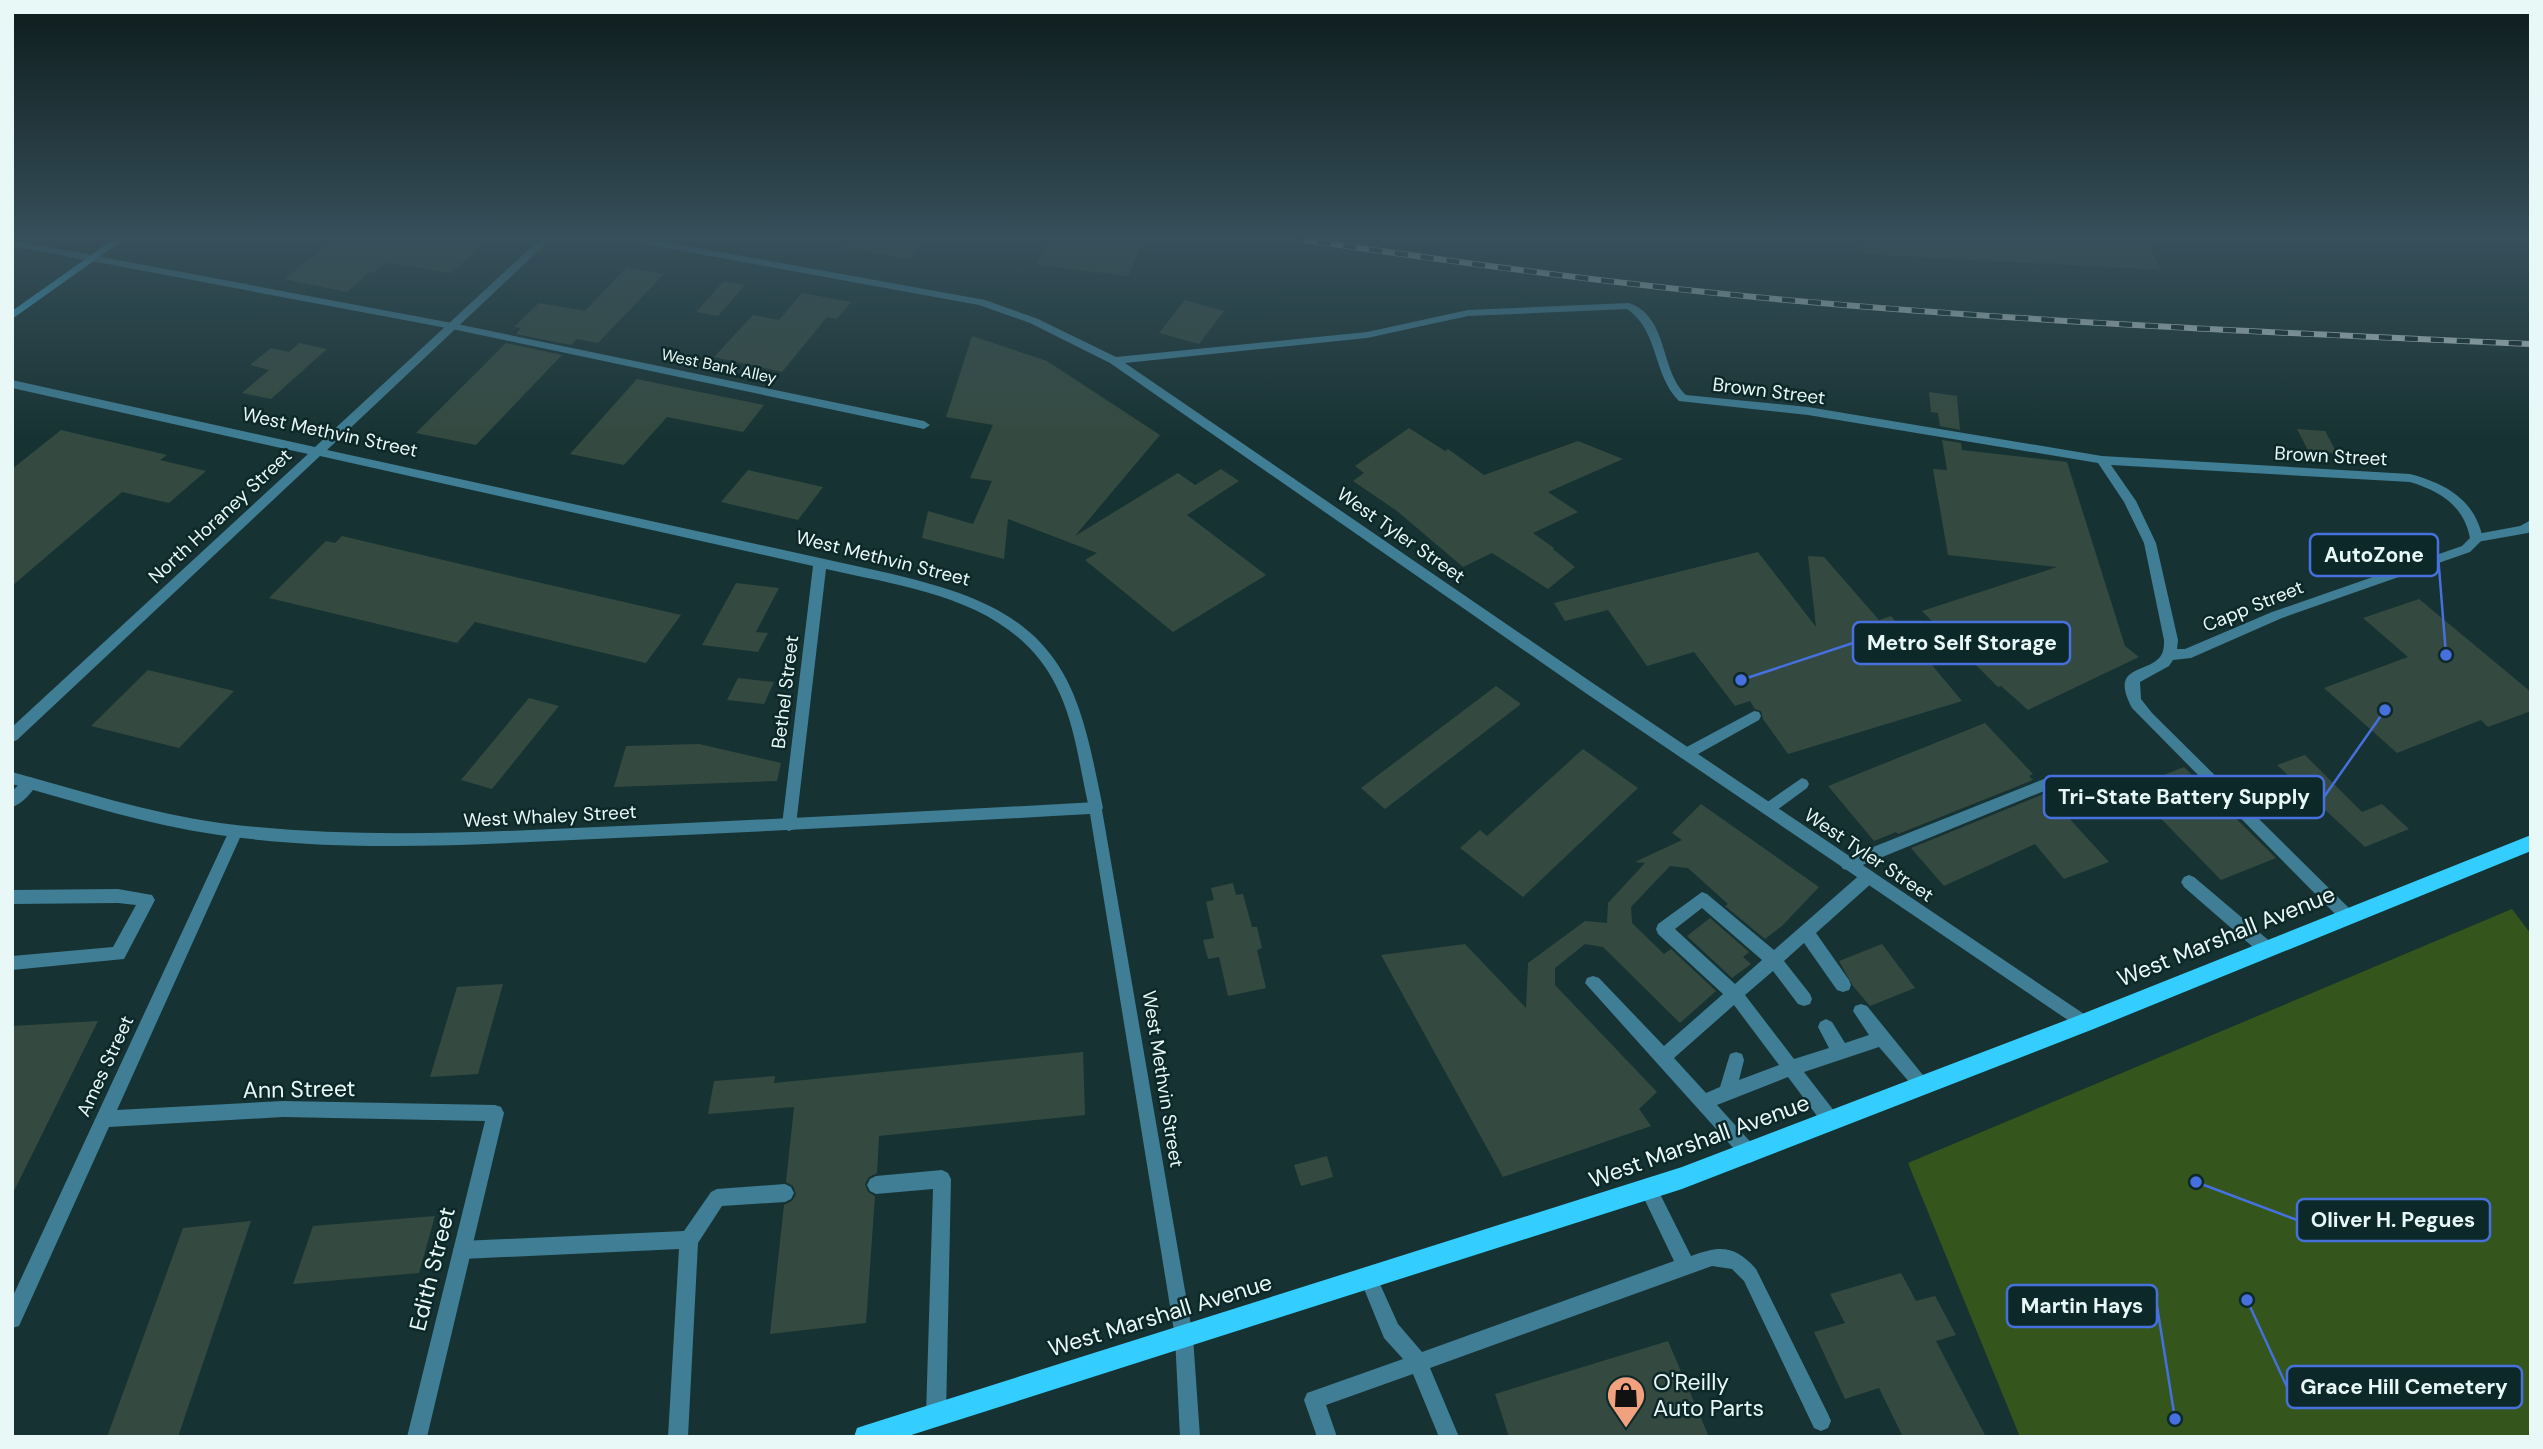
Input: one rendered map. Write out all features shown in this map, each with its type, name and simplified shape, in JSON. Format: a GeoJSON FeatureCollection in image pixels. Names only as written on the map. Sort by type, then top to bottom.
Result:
{"type":"FeatureCollection","features":[{"type":"Feature","properties":{"kind":"main road"},"geometry":{"type":"LineString","coordinates":[[12,316],[27,306]]}},
{"type":"Feature","properties":{"kind":"main road","name":"West Marshall Avenue"},"geometry":{"type":"LineString","coordinates":[[866,1437],[1649,1190],[1750,1154],[2267,950],[2531,842]]}},
{"type":"Feature","properties":{"kind":"street","name":"West Bank Alley"},"geometry":{"type":"LineString","coordinates":[[342,306],[924,425]]}},
{"type":"Feature","properties":{"kind":"street","name":"North Horaney Street"},"geometry":{"type":"LineString","coordinates":[[12,736],[474,306]]}},
{"type":"Feature","properties":{"kind":"street","name":"West Tyler Street"},"geometry":{"type":"LineString","coordinates":[[991,306],[1034,321],[1114,360],[1686,754],[2084,1023]]}},
{"type":"Feature","properties":{"kind":"street","name":"Brown Street"},"geometry":{"type":"LineString","coordinates":[[1114,360],[1367,335],[1468,313],[1629,306],[1645,316],[1674,388],[1683,398],[1808,411],[2102,460],[2410,478],[2450,493],[2467,512],[2477,538]]}},
{"type":"Feature","properties":{"kind":"street","name":"West Methvin Street"},"geometry":{"type":"LineString","coordinates":[[12,384],[820,563],[961,597],[999,614],[1029,637],[1057,674],[1068,695],[1096,808],[1184,1337],[1190,1437]]}},
{"type":"Feature","properties":{"kind":"street"},"geometry":{"type":"LineString","coordinates":[[2102,460],[2130,501],[2153,552],[2171,640],[2170,655],[2166,662],[2134,679],[2132,695],[2140,708],[2348,917]]}},
{"type":"Feature","properties":{"kind":"street"},"geometry":{"type":"LineString","coordinates":[[2477,538],[2524,530],[2531,524]]}},
{"type":"Feature","properties":{"kind":"street","name":"Capp Street"},"geometry":{"type":"LineString","coordinates":[[2170,655],[2186,654],[2277,615],[2466,549],[2473,545],[2477,538]]}},
{"type":"Feature","properties":{"kind":"street","name":"Bethel Street"},"geometry":{"type":"LineString","coordinates":[[789,825],[820,563]]}},
{"type":"Feature","properties":{"kind":"street"},"geometry":{"type":"LineString","coordinates":[[1686,754],[1754,716]]}},
{"type":"Feature","properties":{"kind":"street","name":"West Whaley Street"},"geometry":{"type":"LineString","coordinates":[[12,778],[152,817],[236,831],[408,841],[789,825],[1096,808]]}},
{"type":"Feature","properties":{"kind":"street"},"geometry":{"type":"LineString","coordinates":[[12,801],[30,783]]}},
{"type":"Feature","properties":{"kind":"street"},"geometry":{"type":"LineString","coordinates":[[1768,809],[1802,784]]}},
{"type":"Feature","properties":{"kind":"street"},"geometry":{"type":"LineString","coordinates":[[1848,864],[2044,785]]}},
{"type":"Feature","properties":{"kind":"street","name":"Ames Street"},"geometry":{"type":"LineString","coordinates":[[12,1319],[236,831]]}},
{"type":"Feature","properties":{"kind":"street"},"geometry":{"type":"LineString","coordinates":[[1663,1057],[1868,877]]}},
{"type":"Feature","properties":{"kind":"street"},"geometry":{"type":"LineString","coordinates":[[2189,883],[2267,950]]}},
{"type":"Feature","properties":{"kind":"street"},"geometry":{"type":"LineString","coordinates":[[12,897],[118,896],[147,900],[118,954],[12,962]]}},
{"type":"Feature","properties":{"kind":"street"},"geometry":{"type":"LineString","coordinates":[[1804,999],[1774,960],[1702,899],[1664,929],[1735,994],[1749,1024],[1791,1068],[1832,1122]]}},
{"type":"Feature","properties":{"kind":"street"},"geometry":{"type":"LineString","coordinates":[[1805,932],[1843,985]]}},
{"type":"Feature","properties":{"kind":"street"},"geometry":{"type":"LineString","coordinates":[[1592,983],[1750,1154]]}},
{"type":"Feature","properties":{"kind":"street"},"geometry":{"type":"LineString","coordinates":[[1861,1011],[1923,1085]]}},
{"type":"Feature","properties":{"kind":"street"},"geometry":{"type":"LineString","coordinates":[[1826,1027],[1841,1052]]}},
{"type":"Feature","properties":{"kind":"street"},"geometry":{"type":"LineString","coordinates":[[1703,1102],[1791,1068],[1882,1038]]}},
{"type":"Feature","properties":{"kind":"street"},"geometry":{"type":"LineString","coordinates":[[1727,1093],[1736,1060]]}},
{"type":"Feature","properties":{"kind":"street","name":"Ann Street"},"geometry":{"type":"LineString","coordinates":[[103,1119],[283,1109],[495,1114]]}},
{"type":"Feature","properties":{"kind":"street","name":"Edith Street"},"geometry":{"type":"LineString","coordinates":[[417,1437],[495,1114]]}},
{"type":"Feature","properties":{"kind":"street"},"geometry":{"type":"LineString","coordinates":[[876,1185],[942,1179],[936,1415]]}},
{"type":"Feature","properties":{"kind":"street"},"geometry":{"type":"LineString","coordinates":[[1649,1190],[1686,1266]]}},
{"type":"Feature","properties":{"kind":"street"},"geometry":{"type":"LineString","coordinates":[[678,1437],[689,1240],[717,1198],[785,1192]]}},
{"type":"Feature","properties":{"kind":"street"},"geometry":{"type":"LineString","coordinates":[[462,1250],[689,1240]]}},
{"type":"Feature","properties":{"kind":"street"},"geometry":{"type":"LineString","coordinates":[[1327,1437],[1314,1400],[1712,1257],[1737,1261],[1750,1275],[1821,1421]]}},
{"type":"Feature","properties":{"kind":"street"},"geometry":{"type":"LineString","coordinates":[[1369,1279],[1391,1331],[1418,1362],[1449,1437]]}},
{"type":"Feature","properties":{"kind":"green space"},"geometry":{"type":"Polygon","coordinates":[[[2512,909],[2531,934],[2531,1437],[2020,1437],[1908,1163],[2512,909]]]}},
{"type":"Feature","properties":{"kind":"building"},"geometry":{"type":"Polygon","coordinates":[[[536,306],[585,311],[590,306],[634,306],[598,343],[577,339],[571,345],[516,334],[521,328],[514,327],[536,306]]]}},
{"type":"Feature","properties":{"kind":"building"},"geometry":{"type":"Polygon","coordinates":[[[702,306],[727,306],[718,316],[696,312],[702,306]]]}},
{"type":"Feature","properties":{"kind":"building"},"geometry":{"type":"Polygon","coordinates":[[[791,306],[848,306],[837,319],[827,317],[782,372],[714,357],[753,315],[779,320],[791,306]]]}},
{"type":"Feature","properties":{"kind":"building"},"geometry":{"type":"Polygon","coordinates":[[[1181,306],[1205,306],[1224,311],[1199,344],[1159,333],[1181,306]]]}},
{"type":"Feature","properties":{"kind":"building"},"geometry":{"type":"Polygon","coordinates":[[[972,336],[1047,361],[1160,435],[1075,536],[1178,473],[1195,485],[1221,469],[1239,481],[1187,515],[1266,575],[1173,632],[1085,560],[1097,553],[1008,519],[1004,559],[922,538],[928,511],[973,524],[992,481],[970,478],[993,425],[946,417],[972,336]]]}},
{"type":"Feature","properties":{"kind":"building"},"geometry":{"type":"Polygon","coordinates":[[[299,343],[327,349],[271,399],[242,393],[269,370],[250,365],[271,348],[289,352],[299,343]]]}},
{"type":"Feature","properties":{"kind":"building"},"geometry":{"type":"Polygon","coordinates":[[[506,343],[562,355],[476,445],[416,433],[506,343]]]}},
{"type":"Feature","properties":{"kind":"building"},"geometry":{"type":"Polygon","coordinates":[[[637,379],[764,405],[743,432],[667,417],[624,465],[570,454],[637,379]]]}},
{"type":"Feature","properties":{"kind":"building"},"geometry":{"type":"Polygon","coordinates":[[[1929,392],[1957,396],[1960,430],[1940,426],[1938,413],[1931,412],[1929,392]]]}},
{"type":"Feature","properties":{"kind":"building"},"geometry":{"type":"Polygon","coordinates":[[[1409,428],[1445,451],[1448,449],[1484,475],[1578,441],[1623,459],[1548,492],[1578,512],[1533,533],[1575,567],[1548,589],[1492,553],[1463,567],[1397,511],[1353,481],[1364,473],[1355,466],[1409,428]]]}},
{"type":"Feature","properties":{"kind":"building"},"geometry":{"type":"Polygon","coordinates":[[[2297,429],[2325,431],[2337,453],[2309,452],[2297,429]]]}},
{"type":"Feature","properties":{"kind":"building"},"geometry":{"type":"Polygon","coordinates":[[[61,430],[167,455],[160,460],[206,471],[169,503],[122,492],[12,586],[12,469],[61,430]]]}},
{"type":"Feature","properties":{"kind":"building"},"geometry":{"type":"Polygon","coordinates":[[[1942,440],[1961,443],[1962,450],[2067,462],[2125,646],[2139,657],[2028,710],[2001,686],[1998,687],[1922,611],[2057,567],[1948,555],[1933,469],[1947,470],[1942,440]]]}},
{"type":"Feature","properties":{"kind":"building"},"geometry":{"type":"Polygon","coordinates":[[[748,470],[823,487],[798,520],[721,502],[748,470]]]}},
{"type":"Feature","properties":{"kind":"building"},"geometry":{"type":"Polygon","coordinates":[[[342,536],[681,615],[646,663],[475,622],[457,643],[269,598],[326,541],[335,543],[342,536]]]}},
{"type":"Feature","properties":{"kind":"building"},"geometry":{"type":"Polygon","coordinates":[[[1758,552],[1816,627],[1808,556],[1824,557],[1879,620],[1891,616],[1962,701],[1788,754],[1763,719],[1761,711],[1755,709],[1750,701],[1735,706],[1694,652],[1647,666],[1608,610],[1565,621],[1554,603],[1758,552]]]}},
{"type":"Feature","properties":{"kind":"building"},"geometry":{"type":"Polygon","coordinates":[[[736,583],[779,588],[756,632],[768,633],[758,652],[702,645],[736,583]]]}},
{"type":"Feature","properties":{"kind":"building"},"geometry":{"type":"Polygon","coordinates":[[[2419,599],[2531,692],[2531,711],[2488,727],[2481,720],[2397,753],[2324,688],[2408,657],[2363,618],[2419,599]]]}},
{"type":"Feature","properties":{"kind":"building"},"geometry":{"type":"Polygon","coordinates":[[[148,670],[234,691],[179,748],[91,726],[148,670]]]}},
{"type":"Feature","properties":{"kind":"building"},"geometry":{"type":"Polygon","coordinates":[[[738,678],[774,682],[764,704],[727,700],[738,678]]]}},
{"type":"Feature","properties":{"kind":"building"},"geometry":{"type":"Polygon","coordinates":[[[1496,686],[1521,704],[1385,809],[1361,788],[1496,686]]]}},
{"type":"Feature","properties":{"kind":"building"},"geometry":{"type":"Polygon","coordinates":[[[529,698],[559,706],[492,789],[461,780],[529,698]]]}},
{"type":"Feature","properties":{"kind":"building"},"geometry":{"type":"Polygon","coordinates":[[[1985,723],[2033,774],[2029,776],[2033,780],[1874,841],[1828,786],[1985,723]]]}},
{"type":"Feature","properties":{"kind":"building"},"geometry":{"type":"Polygon","coordinates":[[[699,744],[781,763],[777,781],[614,787],[626,746],[699,744]]]}},
{"type":"Feature","properties":{"kind":"building"},"geometry":{"type":"Polygon","coordinates":[[[1583,749],[1638,788],[1523,897],[1460,848],[1480,830],[1487,836],[1583,749]]]}},
{"type":"Feature","properties":{"kind":"building"},"geometry":{"type":"Polygon","coordinates":[[[2305,755],[2362,812],[2382,804],[2409,829],[2365,847],[2277,765],[2305,755]]]}},
{"type":"Feature","properties":{"kind":"building"},"geometry":{"type":"Polygon","coordinates":[[[2184,767],[2276,858],[2221,880],[2131,788],[2184,767]]]}},
{"type":"Feature","properties":{"kind":"building"},"geometry":{"type":"Polygon","coordinates":[[[2046,793],[2109,862],[2064,879],[2035,844],[1944,886],[1911,848],[2046,793]]]}},
{"type":"Feature","properties":{"kind":"building"},"geometry":{"type":"Polygon","coordinates":[[[1701,804],[1819,887],[1782,926],[1765,939],[1725,906],[1728,904],[1688,868],[1670,866],[1631,907],[1632,923],[1664,954],[1671,949],[1716,991],[1680,1023],[1603,947],[1585,944],[1555,968],[1555,985],[1657,1092],[1639,1109],[1651,1126],[1503,1177],[1381,955],[1465,944],[1526,1008],[1528,963],[1585,921],[1607,923],[1608,903],[1645,863],[1635,862],[1682,840],[1672,833],[1701,804]]]}},
{"type":"Feature","properties":{"kind":"building"},"geometry":{"type":"Polygon","coordinates":[[[1233,883],[1236,895],[1243,894],[1252,927],[1257,927],[1262,948],[1257,950],[1266,988],[1228,996],[1219,957],[1208,959],[1203,940],[1214,938],[1206,902],[1214,900],[1211,888],[1233,883]]]}},
{"type":"Feature","properties":{"kind":"building"},"geometry":{"type":"Polygon","coordinates":[[[1710,918],[1749,952],[1743,957],[1751,964],[1732,978],[1687,936],[1710,918]]]}},
{"type":"Feature","properties":{"kind":"building"},"geometry":{"type":"Polygon","coordinates":[[[1882,944],[1915,988],[1870,1006],[1853,986],[1839,961],[1882,944]]]}},
{"type":"Feature","properties":{"kind":"building"},"geometry":{"type":"Polygon","coordinates":[[[503,984],[478,1074],[430,1077],[457,987],[503,984]]]}},
{"type":"Feature","properties":{"kind":"building"},"geometry":{"type":"Polygon","coordinates":[[[98,1021],[12,1195],[12,1026],[98,1021]]]}},
{"type":"Feature","properties":{"kind":"building"},"geometry":{"type":"Polygon","coordinates":[[[1083,1052],[1085,1115],[879,1136],[877,1173],[869,1177],[865,1184],[868,1192],[875,1196],[866,1323],[770,1334],[784,1205],[792,1201],[796,1194],[793,1186],[786,1182],[794,1107],[708,1114],[714,1081],[775,1076],[774,1083],[1083,1052]]]}},
{"type":"Feature","properties":{"kind":"building"},"geometry":{"type":"Polygon","coordinates":[[[1327,1156],[1333,1177],[1301,1186],[1294,1165],[1327,1156]]]}},
{"type":"Feature","properties":{"kind":"building"},"geometry":{"type":"Polygon","coordinates":[[[435,1216],[419,1273],[293,1284],[313,1226],[435,1216]]]}},
{"type":"Feature","properties":{"kind":"building"},"geometry":{"type":"Polygon","coordinates":[[[251,1221],[178,1437],[107,1437],[183,1228],[251,1221]]]}},
{"type":"Feature","properties":{"kind":"building"},"geometry":{"type":"Polygon","coordinates":[[[1901,1273],[1916,1301],[1935,1296],[1956,1335],[1936,1341],[1986,1437],[1903,1437],[1879,1388],[1845,1399],[1814,1332],[1845,1323],[1830,1294],[1901,1273]]]}},
{"type":"Feature","properties":{"kind":"building"},"geometry":{"type":"Polygon","coordinates":[[[1668,1341],[1709,1437],[1509,1437],[1495,1394],[1668,1341]]]}},
{"type":"Feature","properties":{"kind":"railway"},"geometry":{"type":"LineString","coordinates":[[1855,306],[2153,326],[2531,344]]}},
{"type":"Feature","properties":{"kind":"place","name":"AutoZone"},"geometry":{"type":"Point","coordinates":[2446,655]}},
{"type":"Feature","properties":{"kind":"place","name":"Metro Self Storage"},"geometry":{"type":"Point","coordinates":[1741,680]}},
{"type":"Feature","properties":{"kind":"place","name":"Tri-State Battery Supply"},"geometry":{"type":"Point","coordinates":[2385,710]}},
{"type":"Feature","properties":{"kind":"place","name":"Oliver H. Pegues"},"geometry":{"type":"Point","coordinates":[2196,1182]}},
{"type":"Feature","properties":{"kind":"place","name":"Grace Hill Cemetery"},"geometry":{"type":"Point","coordinates":[2247,1300]}},
{"type":"Feature","properties":{"kind":"place","name":"Martin Hays"},"geometry":{"type":"Point","coordinates":[2175,1419]}},
{"type":"Feature","properties":{"kind":"place","name":"O'Reilly Auto Parts"},"geometry":{"type":"Point","coordinates":[1626,1429]}}]}
